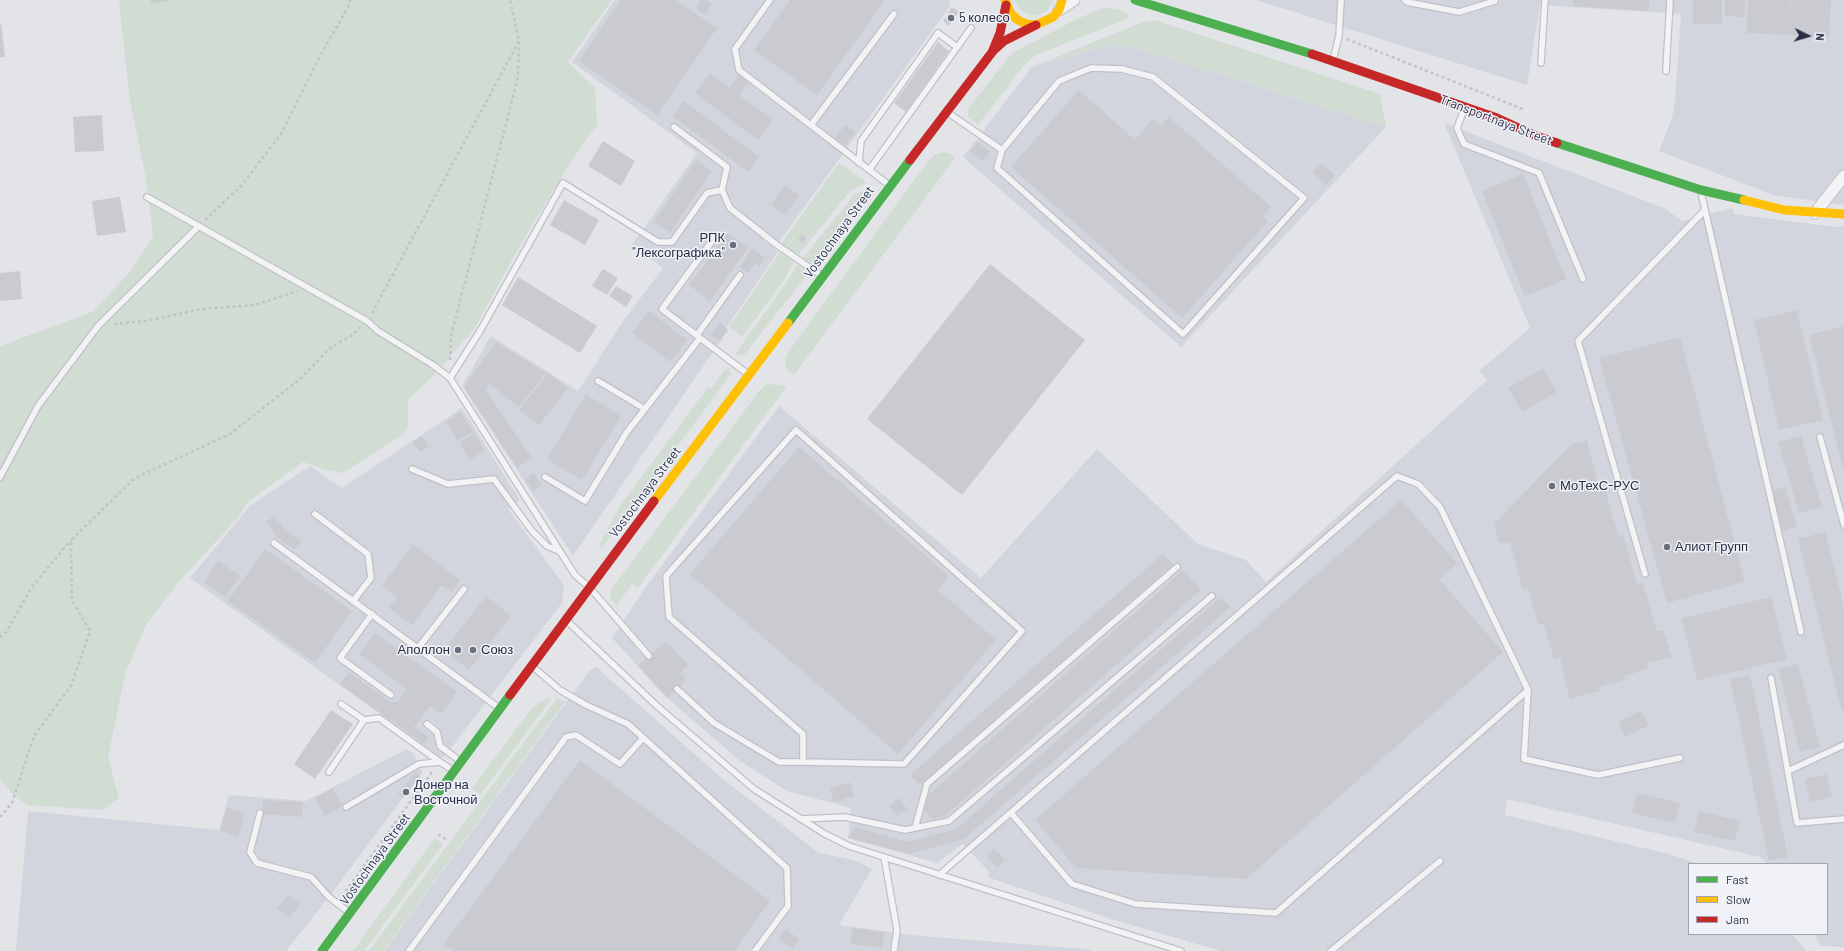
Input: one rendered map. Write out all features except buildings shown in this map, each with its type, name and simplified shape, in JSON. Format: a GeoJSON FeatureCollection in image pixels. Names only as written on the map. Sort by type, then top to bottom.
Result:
{"type":"FeatureCollection","features":[{"type":"Feature","properties":{"kind":"street"},"geometry":{"type":"LineString","coordinates":[[1061,5],[1074,0]]}},
{"type":"Feature","properties":{"kind":"street","name":"Transportnaya Street"},"geometry":{"type":"LineString","coordinates":[[1136,0],[1333,61],[1497,118],[1536,136],[1701,190],[1768,207],[1814,213],[1844,214]]}},
{"type":"Feature","properties":{"kind":"street"},"geometry":{"type":"LineString","coordinates":[[1006,3],[1011,14],[1018,20],[1026,24],[1036,25]]}},
{"type":"Feature","properties":{"kind":"street","name":"Vostochnaya Street"},"geometry":{"type":"LineString","coordinates":[[993,51],[1000,33],[1006,3]]}},
{"type":"Feature","properties":{"kind":"street","name":"Vostochnaya Street"},"geometry":{"type":"LineString","coordinates":[[322,951],[566,619],[890,186],[993,51],[1004,41],[1049,20],[1061,5]]}},
{"type":"Feature","properties":{"kind":"street"},"geometry":{"type":"LineString","coordinates":[[1814,213],[1844,176]]}},
{"type":"Feature","properties":{"kind":"lane"},"geometry":{"type":"LineString","coordinates":[[770,0],[736,49],[739,70],[890,186]]}},
{"type":"Feature","properties":{"kind":"lane"},"geometry":{"type":"LineString","coordinates":[[1333,61],[1339,36],[1341,0]]}},
{"type":"Feature","properties":{"kind":"lane"},"geometry":{"type":"LineString","coordinates":[[1405,0],[1407,2],[1459,12],[1495,2],[1495,0]]}},
{"type":"Feature","properties":{"kind":"lane"},"geometry":{"type":"LineString","coordinates":[[1541,63],[1545,0]]}},
{"type":"Feature","properties":{"kind":"lane"},"geometry":{"type":"LineString","coordinates":[[1666,71],[1670,0]]}},
{"type":"Feature","properties":{"kind":"lane"},"geometry":{"type":"LineString","coordinates":[[811,126],[894,14]]}},
{"type":"Feature","properties":{"kind":"lane"},"geometry":{"type":"LineString","coordinates":[[869,170],[971,28]]}},
{"type":"Feature","properties":{"kind":"lane"},"geometry":{"type":"LineString","coordinates":[[859,163],[861,141],[938,33],[957,47]]}},
{"type":"Feature","properties":{"kind":"lane"},"geometry":{"type":"LineString","coordinates":[[1091,68],[1122,68],[1154,77],[1304,198],[1183,334],[997,168],[1002,150],[1059,81],[1091,68]]}},
{"type":"Feature","properties":{"kind":"lane"},"geometry":{"type":"LineString","coordinates":[[1465,107],[1457,128],[1464,144],[1539,173],[1583,279]]}},
{"type":"Feature","properties":{"kind":"lane"},"geometry":{"type":"LineString","coordinates":[[947,112],[1002,150]]}},
{"type":"Feature","properties":{"kind":"lane"},"geometry":{"type":"LineString","coordinates":[[674,127],[727,168],[722,190],[730,208],[777,245],[823,276]]}},
{"type":"Feature","properties":{"kind":"lane"},"geometry":{"type":"LineString","coordinates":[[450,378],[480,331],[563,183],[658,242],[672,242],[707,193],[722,190]]}},
{"type":"Feature","properties":{"kind":"lane"},"geometry":{"type":"LineString","coordinates":[[1701,190],[1801,632]]}},
{"type":"Feature","properties":{"kind":"lane"},"geometry":{"type":"LineString","coordinates":[[147,196],[367,321],[378,331],[433,365],[450,378],[575,575],[590,588],[649,656]]}},
{"type":"Feature","properties":{"kind":"lane"},"geometry":{"type":"LineString","coordinates":[[1645,574],[1578,341],[1705,210]]}},
{"type":"Feature","properties":{"kind":"lane"},"geometry":{"type":"LineString","coordinates":[[0,476],[38,406],[98,326],[199,226]]}},
{"type":"Feature","properties":{"kind":"lane"},"geometry":{"type":"LineString","coordinates":[[714,237],[662,309],[749,375]]}},
{"type":"Feature","properties":{"kind":"lane"},"geometry":{"type":"LineString","coordinates":[[545,477],[585,501],[627,432],[699,337],[740,275]]}},
{"type":"Feature","properties":{"kind":"lane"},"geometry":{"type":"LineString","coordinates":[[598,381],[645,409]]}},
{"type":"Feature","properties":{"kind":"lane"},"geometry":{"type":"LineString","coordinates":[[677,688],[714,723],[779,762],[904,764],[1022,631],[796,430],[666,576],[669,617],[803,734],[803,762]]}},
{"type":"Feature","properties":{"kind":"lane"},"geometry":{"type":"LineString","coordinates":[[1820,437],[1844,526]]}},
{"type":"Feature","properties":{"kind":"lane"},"geometry":{"type":"LineString","coordinates":[[412,469],[448,484],[494,479],[532,531],[547,546],[559,551]]}},
{"type":"Feature","properties":{"kind":"lane"},"geometry":{"type":"LineString","coordinates":[[939,875],[1397,476],[1418,484],[1440,507],[1528,690],[1524,759],[1598,775],[1680,758]]}},
{"type":"Feature","properties":{"kind":"lane"},"geometry":{"type":"LineString","coordinates":[[315,514],[368,554],[371,578],[353,601]]}},
{"type":"Feature","properties":{"kind":"lane"},"geometry":{"type":"LineString","coordinates":[[274,543],[501,709]]}},
{"type":"Feature","properties":{"kind":"lane"},"geometry":{"type":"LineString","coordinates":[[915,828],[927,784],[1177,567]]}},
{"type":"Feature","properties":{"kind":"lane"},"geometry":{"type":"LineString","coordinates":[[418,648],[464,589]]}},
{"type":"Feature","properties":{"kind":"lane"},"geometry":{"type":"LineString","coordinates":[[801,819],[845,817],[905,830],[949,821],[1212,596]]}},
{"type":"Feature","properties":{"kind":"lane"},"geometry":{"type":"LineString","coordinates":[[372,614],[340,658],[391,695]]}},
{"type":"Feature","properties":{"kind":"lane"},"geometry":{"type":"LineString","coordinates":[[566,619],[656,704],[754,789],[825,834],[849,846],[1180,951]]}},
{"type":"Feature","properties":{"kind":"lane"},"geometry":{"type":"LineString","coordinates":[[532,666],[560,690],[586,705],[628,724],[787,868],[788,906],[755,951]]}},
{"type":"Feature","properties":{"kind":"lane"},"geometry":{"type":"LineString","coordinates":[[1770,678],[1797,823],[1844,819]]}},
{"type":"Feature","properties":{"kind":"lane"},"geometry":{"type":"LineString","coordinates":[[1011,813],[1072,884],[1136,904],[1276,913],[1528,690]]}},
{"type":"Feature","properties":{"kind":"lane"},"geometry":{"type":"LineString","coordinates":[[341,704],[364,720],[379,718],[455,772]]}},
{"type":"Feature","properties":{"kind":"lane"},"geometry":{"type":"LineString","coordinates":[[329,772],[364,720]]}},
{"type":"Feature","properties":{"kind":"lane"},"geometry":{"type":"LineString","coordinates":[[427,724],[438,732],[440,746],[462,762]]}},
{"type":"Feature","properties":{"kind":"lane"},"geometry":{"type":"LineString","coordinates":[[409,951],[566,737],[576,735],[620,764],[642,738]]}},
{"type":"Feature","properties":{"kind":"lane"},"geometry":{"type":"LineString","coordinates":[[1788,771],[1844,745]]}},
{"type":"Feature","properties":{"kind":"lane"},"geometry":{"type":"LineString","coordinates":[[346,806],[419,764],[440,762]]}},
{"type":"Feature","properties":{"kind":"lane"},"geometry":{"type":"LineString","coordinates":[[260,814],[250,852],[258,863],[311,877],[329,897],[351,913]]}},
{"type":"Feature","properties":{"kind":"lane"},"geometry":{"type":"LineString","coordinates":[[884,857],[897,930],[894,951]]}},
{"type":"Feature","properties":{"kind":"lane"},"geometry":{"type":"LineString","coordinates":[[1331,951],[1440,861]]}},
{"type":"Feature","properties":{"kind":"path"},"geometry":{"type":"LineString","coordinates":[[199,226],[241,186],[281,134],[319,58],[348,7],[350,0]]}},
{"type":"Feature","properties":{"kind":"path"},"geometry":{"type":"LineString","coordinates":[[450,378],[451,336],[518,77],[519,40],[510,0]]}},
{"type":"Feature","properties":{"kind":"path"},"geometry":{"type":"LineString","coordinates":[[1339,36],[1525,110]]}},
{"type":"Feature","properties":{"kind":"path"},"geometry":{"type":"LineString","coordinates":[[0,637],[5,634],[32,588],[71,540],[135,478],[230,434],[300,379],[331,347],[350,337],[367,321],[519,40]]}},
{"type":"Feature","properties":{"kind":"path"},"geometry":{"type":"LineString","coordinates":[[98,326],[146,321],[202,309],[255,305],[309,288]]}},
{"type":"Feature","properties":{"kind":"path"},"geometry":{"type":"LineString","coordinates":[[0,817],[12,803],[34,736],[71,686],[90,631],[72,600],[71,540]]}},
{"type":"Feature","properties":{"kind":"path"},"geometry":{"type":"LineString","coordinates":[[337,903],[440,762]]}},
{"type":"Feature","properties":{"kind":"path"},"geometry":{"type":"LineString","coordinates":[[438,834],[448,841]]}},
{"type":"Feature","properties":{"kind":"shaded area"},"geometry":{"type":"Polygon","coordinates":[[[119,0],[612,0],[568,62],[595,88],[597,125],[570,163],[522,242],[475,328],[433,376],[408,400],[408,428],[402,435],[343,473],[325,470],[303,462],[248,502],[237,519],[183,577],[147,623],[125,674],[108,757],[119,798],[103,810],[27,805],[12,794],[0,779],[0,346],[92,312],[130,272],[153,237],[146,179],[129,95],[119,0]]]}},
{"type":"Feature","properties":{"kind":"shaded area"},"geometry":{"type":"Polygon","coordinates":[[[615,0],[949,0],[950,6],[774,249],[778,252],[726,328],[728,330],[573,556],[462,386],[491,336],[578,391],[624,320],[663,268],[632,245],[697,153],[572,62],[615,0]]]}},
{"type":"Feature","properties":{"kind":"shaded area"},"geometry":{"type":"Polygon","coordinates":[[[1015,0],[1054,0],[1047,11],[1035,16],[1023,12],[1018,8],[1015,0]]]}},
{"type":"Feature","properties":{"kind":"shaded area"},"geometry":{"type":"Polygon","coordinates":[[[1256,0],[1844,0],[1844,205],[1773,195],[1659,151],[1672,118],[1675,101],[1681,14],[1540,5],[1527,85],[1256,0]]]}},
{"type":"Feature","properties":{"kind":"shaded area"},"geometry":{"type":"Polygon","coordinates":[[[1103,8],[1119,9],[1128,14],[1127,19],[1036,55],[1024,65],[978,125],[968,117],[968,109],[1012,53],[1077,19],[1103,8]]]}},
{"type":"Feature","properties":{"kind":"shaded area"},"geometry":{"type":"Polygon","coordinates":[[[1155,20],[1380,94],[1386,127],[1133,47],[1110,45],[1032,67],[1141,23],[1155,20]]]}},
{"type":"Feature","properties":{"kind":"shaded area"},"geometry":{"type":"Polygon","coordinates":[[[1110,45],[1133,47],[1386,127],[1181,347],[963,157],[1032,67],[1110,45]]]}},
{"type":"Feature","properties":{"kind":"shaded area"},"geometry":{"type":"Polygon","coordinates":[[[1444,123],[1664,208],[1682,221],[1733,208],[1734,214],[1836,227],[1844,226],[1844,947],[1821,946],[1814,935],[1828,935],[1828,863],[1766,863],[1760,857],[1507,799],[1505,815],[1669,854],[1696,863],[1688,863],[1688,935],[1793,935],[1806,951],[1221,951],[1108,918],[987,877],[990,873],[963,844],[937,863],[848,838],[851,808],[787,791],[740,761],[667,698],[612,638],[643,591],[779,406],[981,578],[1097,449],[1198,544],[1246,560],[1266,582],[1487,380],[1479,371],[1530,328],[1444,123]]]}},
{"type":"Feature","properties":{"kind":"shaded area"},"geometry":{"type":"Polygon","coordinates":[[[943,152],[951,154],[955,158],[794,375],[789,372],[786,367],[785,359],[789,351],[930,159],[936,154],[943,152]]]}},
{"type":"Feature","properties":{"kind":"shaded area"},"geometry":{"type":"Polygon","coordinates":[[[839,163],[867,183],[851,190],[798,255],[781,244],[839,163]]]}},
{"type":"Feature","properties":{"kind":"shaded area"},"geometry":{"type":"Polygon","coordinates":[[[868,189],[816,261],[809,263],[802,259],[855,194],[868,189]]]}},
{"type":"Feature","properties":{"kind":"shaded area"},"geometry":{"type":"Polygon","coordinates":[[[780,252],[794,262],[784,280],[742,337],[729,327],[780,252]]]}},
{"type":"Feature","properties":{"kind":"shaded area"},"geometry":{"type":"Polygon","coordinates":[[[797,265],[804,270],[805,277],[745,354],[737,356],[735,354],[787,282],[797,265]]]}},
{"type":"Feature","properties":{"kind":"shaded area"},"geometry":{"type":"Polygon","coordinates":[[[729,368],[731,374],[602,548],[599,545],[620,506],[708,387],[711,389],[725,369],[729,368]]]}},
{"type":"Feature","properties":{"kind":"shaded area"},"geometry":{"type":"Polygon","coordinates":[[[767,384],[787,386],[638,588],[632,584],[617,605],[610,598],[611,590],[759,391],[767,384]]]}},
{"type":"Feature","properties":{"kind":"shaded area"},"geometry":{"type":"Polygon","coordinates":[[[462,408],[520,500],[508,509],[564,585],[562,603],[444,757],[440,757],[190,578],[250,506],[310,466],[342,488],[462,408]]]}},
{"type":"Feature","properties":{"kind":"shaded area"},"geometry":{"type":"Polygon","coordinates":[[[596,667],[724,780],[819,853],[854,860],[872,869],[839,925],[921,936],[1086,949],[1093,951],[384,951],[590,670],[596,667]]]}},
{"type":"Feature","properties":{"kind":"shaded area"},"geometry":{"type":"Polygon","coordinates":[[[546,698],[552,698],[480,795],[472,788],[532,708],[546,698]]]}},
{"type":"Feature","properties":{"kind":"shaded area"},"geometry":{"type":"Polygon","coordinates":[[[557,698],[565,702],[383,951],[369,951],[557,698]]]}},
{"type":"Feature","properties":{"kind":"shaded area"},"geometry":{"type":"Polygon","coordinates":[[[407,749],[413,753],[422,772],[329,897],[286,951],[16,951],[28,811],[219,830],[229,795],[306,801],[407,749]]]}},
{"type":"Feature","properties":{"kind":"shaded area"},"geometry":{"type":"Polygon","coordinates":[[[435,838],[443,844],[364,951],[353,951],[435,838]]]}},
{"type":"Feature","properties":{"kind":"traffic: fast"},"geometry":{"type":"LineString","coordinates":[[1135,0],[1312,54]]}},
{"type":"Feature","properties":{"kind":"traffic: fast"},"geometry":{"type":"LineString","coordinates":[[1557,143],[1701,190],[1744,200]]}},
{"type":"Feature","properties":{"kind":"traffic: fast"},"geometry":{"type":"LineString","coordinates":[[788,323],[910,160]]}},
{"type":"Feature","properties":{"kind":"traffic: fast"},"geometry":{"type":"LineString","coordinates":[[322,951],[510,695]]}},
{"type":"Feature","properties":{"kind":"traffic: slow"},"geometry":{"type":"LineString","coordinates":[[1005,0],[1011,14],[1018,20],[1026,24],[1036,25],[1053,17],[1059,10],[1062,0]]}},
{"type":"Feature","properties":{"kind":"traffic: slow"},"geometry":{"type":"LineString","coordinates":[[1744,200],[1784,210],[1844,214]]}},
{"type":"Feature","properties":{"kind":"traffic: slow"},"geometry":{"type":"LineString","coordinates":[[654,501],[788,323]]}},
{"type":"Feature","properties":{"kind":"traffic: jam"},"geometry":{"type":"LineString","coordinates":[[993,50],[1000,33],[1006,5]]}},
{"type":"Feature","properties":{"kind":"traffic: jam"},"geometry":{"type":"LineString","coordinates":[[910,160],[993,51],[1004,41],[1036,25]]}},
{"type":"Feature","properties":{"kind":"traffic: jam"},"geometry":{"type":"LineString","coordinates":[[1312,54],[1497,118],[1536,136],[1557,143]]}},
{"type":"Feature","properties":{"kind":"traffic: jam"},"geometry":{"type":"LineString","coordinates":[[510,695],[654,501]]}},
{"type":"Feature","properties":{"kind":"place","name":"5 колесо"},"geometry":{"type":"Point","coordinates":[951,18]}},
{"type":"Feature","properties":{"kind":"place","name":"РПК \"Лексографика\""},"geometry":{"type":"Point","coordinates":[733,245]}},
{"type":"Feature","properties":{"kind":"place","name":"МоТехС-РУС"},"geometry":{"type":"Point","coordinates":[1552,486]}},
{"type":"Feature","properties":{"kind":"place","name":"Алиот Групп"},"geometry":{"type":"Point","coordinates":[1667,547]}},
{"type":"Feature","properties":{"kind":"place","name":"Аполлон"},"geometry":{"type":"Point","coordinates":[458,650]}},
{"type":"Feature","properties":{"kind":"place","name":"Союз"},"geometry":{"type":"Point","coordinates":[473,650]}},
{"type":"Feature","properties":{"kind":"place","name":"Донер на Восточной"},"geometry":{"type":"Point","coordinates":[406,792]}}]}
